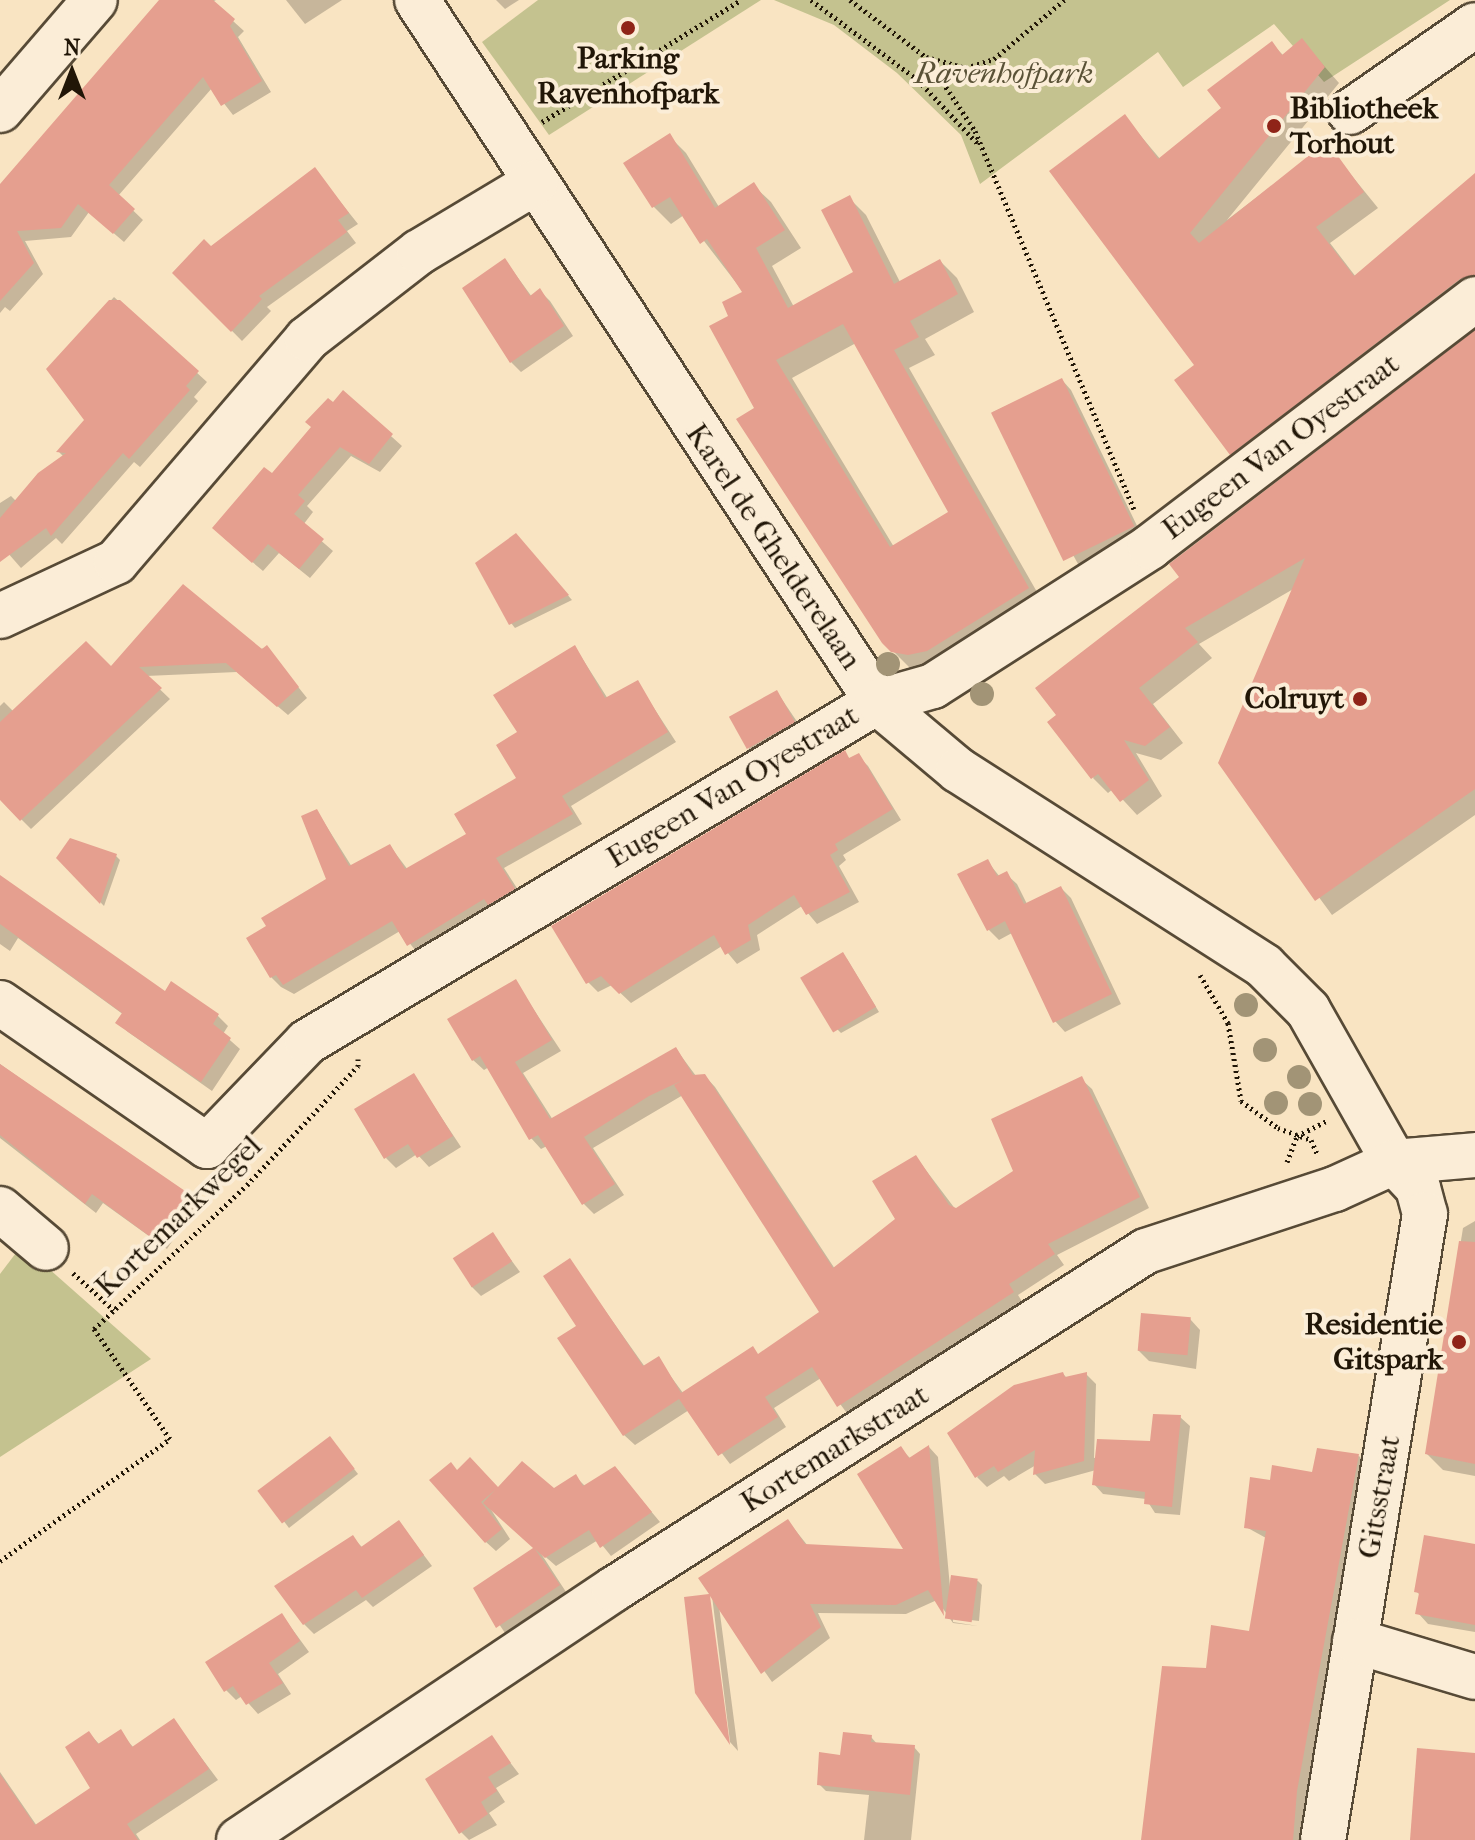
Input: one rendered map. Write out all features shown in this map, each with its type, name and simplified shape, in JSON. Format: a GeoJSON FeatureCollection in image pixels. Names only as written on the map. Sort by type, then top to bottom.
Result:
{"type":"FeatureCollection","features":[{"type":"Feature","properties":{"kind":"street"},"geometry":{"type":"LineString","coordinates":[[0,110],[95,0]]}},
{"type":"Feature","properties":{"kind":"street","name":"Karel de Ghelderelaan"},"geometry":{"type":"LineString","coordinates":[[417,0],[877,702],[958,770],[1264,966],[1308,1010],[1394,1162]]}},
{"type":"Feature","properties":{"kind":"street"},"geometry":{"type":"LineString","coordinates":[[1350,112],[1475,25]]}},
{"type":"Feature","properties":{"kind":"street"},"geometry":{"type":"LineString","coordinates":[[0,616],[116,562],[307,339],[419,252],[536,182]]}},
{"type":"Feature","properties":{"kind":"street","name":"Eugeen Van Oyestraat"},"geometry":{"type":"LineString","coordinates":[[0,1003],[207,1146],[307,1042],[877,702],[933,686],[1150,547],[1475,299]]}},
{"type":"Feature","properties":{"kind":"street","name":"Kortemarkstraat"},"geometry":{"type":"LineString","coordinates":[[239,1840],[614,1589],[1146,1251],[1335,1189],[1394,1162],[1475,1155]]}},
{"type":"Feature","properties":{"kind":"street","name":"Gitsstraat"},"geometry":{"type":"LineString","coordinates":[[1323,1840],[1425,1214],[1418,1188],[1394,1162]]}},
{"type":"Feature","properties":{"kind":"street"},"geometry":{"type":"LineString","coordinates":[[0,1209],[46,1248]]}},
{"type":"Feature","properties":{"kind":"street"},"geometry":{"type":"LineString","coordinates":[[1355,1641],[1475,1677]]}},
{"type":"Feature","properties":{"kind":"path"},"geometry":{"type":"LineString","coordinates":[[510,141],[741,0]]}},
{"type":"Feature","properties":{"kind":"path"},"geometry":{"type":"LineString","coordinates":[[811,0],[918,80],[982,148]]}},
{"type":"Feature","properties":{"kind":"path"},"geometry":{"type":"LineString","coordinates":[[850,0],[926,57],[966,68],[994,59],[1064,0]]}},
{"type":"Feature","properties":{"kind":"path"},"geometry":{"type":"LineString","coordinates":[[926,57],[982,148],[1150,547]]}},
{"type":"Feature","properties":{"kind":"path"},"geometry":{"type":"LineString","coordinates":[[1187,916],[1186,957],[1228,1023],[1241,1101],[1254,1115],[1311,1140],[1335,1189]]}},
{"type":"Feature","properties":{"kind":"path","name":"Kortemarkwegel"},"geometry":{"type":"LineString","coordinates":[[0,1561],[170,1439],[94,1329],[247,1185],[358,1066],[355,1011]]}},
{"type":"Feature","properties":{"kind":"path"},"geometry":{"type":"LineString","coordinates":[[1272,1210],[1297,1136],[1361,1104]]}},
{"type":"Feature","properties":{"kind":"path"},"geometry":{"type":"LineString","coordinates":[[46,1248],[114,1310]]}},
{"type":"Feature","properties":{"kind":"green space"},"geometry":{"type":"Polygon","coordinates":[[[538,0],[761,0],[549,135],[482,42],[538,0]]]}},
{"type":"Feature","properties":{"kind":"green space","name":"Ravenhofpark"},"geometry":{"type":"Polygon","coordinates":[[[774,0],[1450,0],[1324,82],[1274,24],[1183,87],[1158,52],[980,184],[961,135],[897,73],[834,25],[774,0]]]}},
{"type":"Feature","properties":{"kind":"green space"},"geometry":{"type":"Polygon","coordinates":[[[22,1245],[151,1359],[0,1457],[0,1274],[22,1245]]]}},
{"type":"Feature","properties":{"kind":"building"},"geometry":{"type":"Polygon","coordinates":[[[159,0],[213,0],[235,19],[230,26],[262,81],[221,106],[203,77],[109,185],[135,209],[113,234],[78,204],[61,228],[17,231],[34,263],[0,301],[0,184],[159,0]]]}},
{"type":"Feature","properties":{"kind":"building"},"geometry":{"type":"Polygon","coordinates":[[[1302,38],[1325,67],[1190,233],[1199,243],[1327,141],[1364,192],[1316,227],[1354,276],[1475,173],[1475,275],[1460,279],[1230,455],[1174,380],[1194,365],[1049,171],[1125,114],[1158,159],[1221,108],[1207,90],[1272,41],[1282,55],[1302,38]]]}},
{"type":"Feature","properties":{"kind":"building"},"geometry":{"type":"Polygon","coordinates":[[[670,133],[715,208],[754,182],[785,230],[756,248],[788,308],[853,272],[821,210],[850,195],[894,284],[940,259],[958,294],[910,321],[919,337],[894,350],[1029,588],[927,651],[908,655],[891,652],[882,643],[736,419],[754,408],[709,326],[728,316],[722,302],[742,292],[707,239],[700,244],[670,197],[652,208],[623,163],[670,133]],[[843,324],[776,360],[890,547],[948,512],[843,324]]]}},
{"type":"Feature","properties":{"kind":"building"},"geometry":{"type":"Polygon","coordinates":[[[315,167],[349,213],[338,220],[347,232],[259,296],[262,299],[231,332],[172,273],[204,239],[211,246],[315,167]]]}},
{"type":"Feature","properties":{"kind":"building"},"geometry":{"type":"Polygon","coordinates":[[[505,258],[530,296],[540,288],[564,326],[510,363],[462,288],[505,258]]]}},
{"type":"Feature","properties":{"kind":"building"},"geometry":{"type":"Polygon","coordinates":[[[109,300],[120,300],[199,371],[186,386],[190,390],[129,459],[123,453],[51,536],[46,528],[0,562],[0,518],[38,473],[66,453],[56,452],[84,420],[46,369],[109,300]]]}},
{"type":"Feature","properties":{"kind":"building"},"geometry":{"type":"Polygon","coordinates":[[[1475,330],[1475,789],[1315,901],[1218,763],[1305,558],[1185,628],[1198,642],[1139,688],[1170,727],[1145,746],[1124,740],[1149,780],[1120,802],[1098,774],[1091,779],[1047,722],[1056,715],[1035,688],[1179,577],[1169,564],[1475,330]]]}},
{"type":"Feature","properties":{"kind":"building"},"geometry":{"type":"Polygon","coordinates":[[[1062,378],[1134,526],[1063,561],[991,413],[1062,378]]]}},
{"type":"Feature","properties":{"kind":"building"},"geometry":{"type":"Polygon","coordinates":[[[343,390],[393,434],[369,464],[340,447],[298,495],[305,501],[294,514],[324,539],[299,569],[268,544],[252,563],[212,528],[264,467],[272,473],[311,427],[305,422],[328,398],[333,402],[343,390]]]}},
{"type":"Feature","properties":{"kind":"building"},"geometry":{"type":"Polygon","coordinates":[[[516,533],[569,595],[509,625],[475,563],[516,533]]]}},
{"type":"Feature","properties":{"kind":"building"},"geometry":{"type":"Polygon","coordinates":[[[183,584],[262,649],[267,645],[299,687],[277,707],[226,663],[139,667],[162,688],[20,821],[0,800],[0,722],[86,641],[111,666],[183,584]]]}},
{"type":"Feature","properties":{"kind":"building"},"geometry":{"type":"Polygon","coordinates":[[[575,645],[605,698],[638,680],[668,732],[562,796],[573,814],[496,858],[515,889],[488,905],[484,899],[407,946],[392,921],[283,985],[276,975],[270,978],[246,938],[266,926],[261,918],[326,879],[301,816],[317,809],[349,866],[390,844],[405,869],[466,834],[454,814],[516,778],[496,745],[517,732],[493,695],[575,645]]]}},
{"type":"Feature","properties":{"kind":"building"},"geometry":{"type":"Polygon","coordinates":[[[777,690],[795,722],[747,749],[729,717],[777,690]]]}},
{"type":"Feature","properties":{"kind":"building"},"geometry":{"type":"Polygon","coordinates":[[[845,750],[849,758],[859,753],[893,809],[835,844],[838,850],[830,855],[850,892],[806,915],[794,895],[748,925],[751,940],[725,955],[714,935],[619,994],[601,976],[586,984],[551,926],[845,750]]]}},
{"type":"Feature","properties":{"kind":"building"},"geometry":{"type":"Polygon","coordinates":[[[70,838],[117,854],[100,904],[56,858],[70,838]]]}},
{"type":"Feature","properties":{"kind":"building"},"geometry":{"type":"Polygon","coordinates":[[[988,859],[997,876],[1007,871],[1024,904],[1061,886],[1112,994],[1053,1023],[1005,921],[987,931],[957,874],[988,859]]]}},
{"type":"Feature","properties":{"kind":"building"},"geometry":{"type":"Polygon","coordinates":[[[0,875],[165,991],[171,981],[219,1014],[213,1024],[231,1038],[201,1082],[115,1023],[122,1013],[0,924],[0,875]]]}},
{"type":"Feature","properties":{"kind":"building"},"geometry":{"type":"Polygon","coordinates":[[[843,952],[876,1007],[833,1033],[800,978],[843,952]]]}},
{"type":"Feature","properties":{"kind":"building"},"geometry":{"type":"Polygon","coordinates":[[[516,979],[552,1040],[515,1062],[550,1119],[676,1047],[693,1075],[705,1074],[833,1268],[895,1219],[872,1181],[916,1155],[949,1205],[956,1208],[1013,1171],[991,1119],[1082,1076],[1140,1197],[1048,1244],[1055,1254],[1009,1284],[1014,1292],[837,1407],[812,1367],[765,1397],[778,1417],[718,1456],[679,1399],[623,1436],[557,1338],[576,1326],[543,1276],[570,1258],[643,1366],[659,1356],[681,1393],[753,1346],[758,1354],[819,1312],[674,1085],[683,1080],[649,1096],[584,1137],[615,1184],[582,1205],[538,1135],[529,1140],[480,1056],[472,1061],[447,1019],[516,979]]]}},
{"type":"Feature","properties":{"kind":"building"},"geometry":{"type":"Polygon","coordinates":[[[0,1064],[188,1193],[156,1241],[92,1194],[85,1204],[0,1135],[0,1064]]]}},
{"type":"Feature","properties":{"kind":"building"},"geometry":{"type":"Polygon","coordinates":[[[414,1073],[453,1136],[417,1158],[408,1144],[384,1159],[354,1109],[414,1073]]]}},
{"type":"Feature","properties":{"kind":"building"},"geometry":{"type":"Polygon","coordinates":[[[493,1232],[512,1261],[472,1287],[453,1258],[493,1232]]]}},
{"type":"Feature","properties":{"kind":"building","name":"Residentie Gitspark"},"geometry":{"type":"Polygon","coordinates":[[[1459,1241],[1475,1242],[1475,1464],[1425,1454],[1459,1241]]]}},
{"type":"Feature","properties":{"kind":"building"},"geometry":{"type":"Polygon","coordinates":[[[1141,1313],[1191,1317],[1187,1355],[1138,1351],[1141,1313]]]}},
{"type":"Feature","properties":{"kind":"building"},"geometry":{"type":"Polygon","coordinates":[[[1063,1372],[1065,1377],[1087,1372],[1084,1461],[1033,1475],[1035,1450],[998,1472],[994,1466],[975,1478],[947,1433],[1014,1385],[1063,1372]]]}},
{"type":"Feature","properties":{"kind":"building"},"geometry":{"type":"Polygon","coordinates":[[[1153,1414],[1181,1415],[1172,1507],[1144,1504],[1145,1492],[1092,1485],[1097,1439],[1150,1441],[1153,1414]]]}},
{"type":"Feature","properties":{"kind":"building"},"geometry":{"type":"Polygon","coordinates":[[[330,1436],[355,1469],[282,1524],[257,1491],[330,1436]]]}},
{"type":"Feature","properties":{"kind":"building"},"geometry":{"type":"Polygon","coordinates":[[[929,1445],[944,1616],[928,1590],[896,1605],[810,1604],[821,1627],[761,1674],[710,1596],[730,1745],[695,1693],[684,1597],[709,1594],[698,1578],[788,1519],[805,1544],[903,1549],[857,1474],[901,1446],[909,1458],[929,1445]]]}},
{"type":"Feature","properties":{"kind":"building"},"geometry":{"type":"Polygon","coordinates":[[[1317,1448],[1359,1454],[1297,1791],[1293,1840],[1141,1840],[1162,1666],[1206,1668],[1211,1625],[1249,1631],[1266,1531],[1244,1528],[1250,1477],[1270,1480],[1272,1465],[1312,1472],[1317,1448]]]}},
{"type":"Feature","properties":{"kind":"building"},"geometry":{"type":"Polygon","coordinates":[[[470,1457],[498,1487],[522,1461],[554,1488],[576,1474],[583,1486],[615,1466],[652,1512],[600,1548],[589,1530],[545,1558],[535,1549],[560,1585],[496,1628],[473,1588],[533,1548],[483,1503],[495,1490],[481,1502],[502,1529],[485,1543],[429,1480],[451,1462],[457,1470],[470,1457]]]}},
{"type":"Feature","properties":{"kind":"building"},"geometry":{"type":"Polygon","coordinates":[[[399,1520],[424,1555],[362,1598],[356,1590],[303,1625],[274,1586],[353,1535],[361,1547],[399,1520]]]}},
{"type":"Feature","properties":{"kind":"building"},"geometry":{"type":"Polygon","coordinates":[[[1424,1535],[1475,1544],[1475,1625],[1415,1614],[1419,1593],[1414,1592],[1424,1535]]]}},
{"type":"Feature","properties":{"kind":"building"},"geometry":{"type":"Polygon","coordinates":[[[951,1575],[978,1579],[972,1622],[945,1619],[951,1575]]]}},
{"type":"Feature","properties":{"kind":"building"},"geometry":{"type":"Polygon","coordinates":[[[282,1613],[300,1641],[269,1663],[283,1683],[246,1705],[233,1686],[224,1692],[205,1662],[282,1613]]]}},
{"type":"Feature","properties":{"kind":"building"},"geometry":{"type":"Polygon","coordinates":[[[174,1718],[209,1769],[127,1824],[138,1840],[0,1840],[0,1774],[35,1825],[90,1788],[65,1747],[89,1731],[98,1744],[121,1729],[132,1747],[174,1718]]]}},
{"type":"Feature","properties":{"kind":"building"},"geometry":{"type":"Polygon","coordinates":[[[843,1732],[872,1735],[871,1742],[915,1745],[910,1795],[817,1785],[819,1752],[840,1755],[843,1732]]]}},
{"type":"Feature","properties":{"kind":"building"},"geometry":{"type":"Polygon","coordinates":[[[492,1735],[511,1763],[488,1777],[497,1791],[481,1802],[488,1814],[459,1834],[425,1779],[492,1735]]]}},
{"type":"Feature","properties":{"kind":"building"},"geometry":{"type":"Polygon","coordinates":[[[1417,1748],[1475,1753],[1475,1840],[1410,1840],[1417,1748]]]}},
{"type":"Feature","properties":{"kind":"place","name":"Parking Ravenhofpark"},"geometry":{"type":"Point","coordinates":[628,28]}},
{"type":"Feature","properties":{"kind":"place","name":"Bibliotheek Torhout"},"geometry":{"type":"Point","coordinates":[1274,126]}},
{"type":"Feature","properties":{"kind":"place","name":"Colruyt"},"geometry":{"type":"Point","coordinates":[1360,699]}},
{"type":"Feature","properties":{"kind":"place","name":"Residentie Gitspark"},"geometry":{"type":"Point","coordinates":[1459,1342]}}]}
